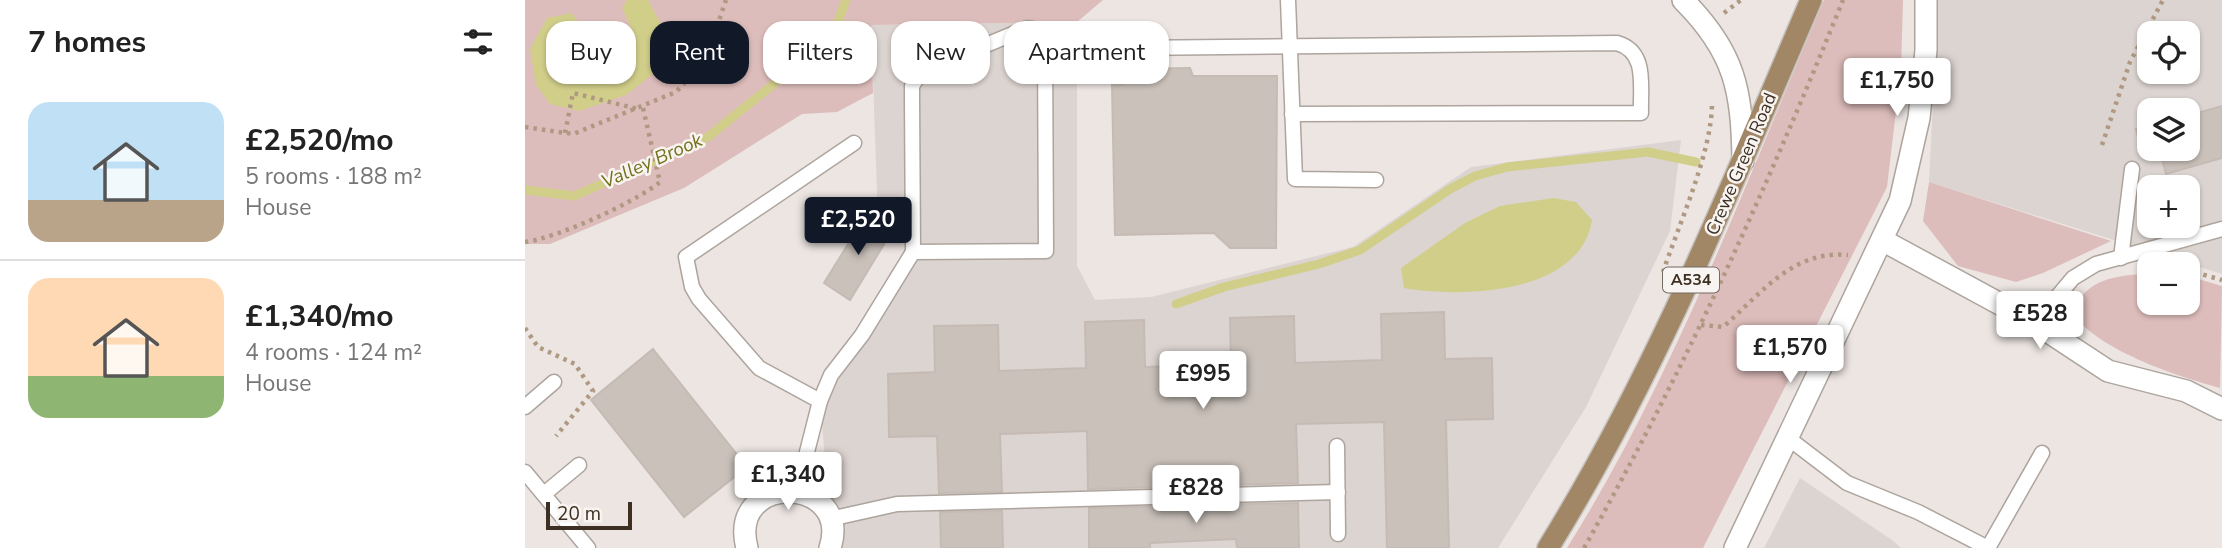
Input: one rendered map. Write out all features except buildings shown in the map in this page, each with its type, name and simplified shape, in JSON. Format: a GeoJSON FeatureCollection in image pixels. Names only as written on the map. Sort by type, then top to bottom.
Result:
{"type":"FeatureCollection","features":[{"type":"Feature","properties":{"kind":"main road","name":"Crewe Green Road"},"geometry":{"type":"LineString","coordinates":[[1548,548],[1608,445],[1677,312],[1811,0]]}},
{"type":"Feature","properties":{"kind":"street"},"geometry":{"type":"LineString","coordinates":[[1683,0],[1720,45],[1735,78],[1742,121],[1743,163]]}},
{"type":"Feature","properties":{"kind":"street"},"geometry":{"type":"LineString","coordinates":[[1735,548],[1900,201],[1919,118],[1926,50],[1926,0]]}},
{"type":"Feature","properties":{"kind":"street"},"geometry":{"type":"LineString","coordinates":[[1878,248],[2035,323],[2108,371],[2186,391],[2222,409]]}},
{"type":"Feature","properties":{"kind":"street"},"geometry":{"type":"LineString","coordinates":[[747,548],[745,530],[754,507],[770,495],[797,491],[819,502],[830,519],[830,548]]}},
{"type":"Feature","properties":{"kind":"lane"},"geometry":{"type":"LineString","coordinates":[[1288,0],[1295,180],[1376,180]]}},
{"type":"Feature","properties":{"kind":"lane"},"geometry":{"type":"LineString","coordinates":[[797,491],[820,401],[831,376],[862,335],[913,252],[912,98],[915,79],[921,72],[1027,28],[1036,29],[1045,41],[1046,251],[913,252]]}},
{"type":"Feature","properties":{"kind":"lane"},"geometry":{"type":"LineString","coordinates":[[1169,48],[1618,43],[1635,52],[1640,63],[1640,113],[1292,114]]}},
{"type":"Feature","properties":{"kind":"lane"},"geometry":{"type":"LineString","coordinates":[[820,401],[759,368],[699,299],[692,287],[686,257],[854,143]]}},
{"type":"Feature","properties":{"kind":"lane"},"geometry":{"type":"LineString","coordinates":[[2121,258],[2131,169]]}},
{"type":"Feature","properties":{"kind":"lane"},"geometry":{"type":"LineString","coordinates":[[2035,323],[2073,278],[2096,264],[2222,229]]}},
{"type":"Feature","properties":{"kind":"lane"},"geometry":{"type":"LineString","coordinates":[[525,407],[554,382]]}},
{"type":"Feature","properties":{"kind":"lane"},"geometry":{"type":"LineString","coordinates":[[1788,439],[1847,484],[1918,512],[1988,548],[2042,453]]}},
{"type":"Feature","properties":{"kind":"lane"},"geometry":{"type":"LineString","coordinates":[[1337,446],[1338,534]]}},
{"type":"Feature","properties":{"kind":"lane"},"geometry":{"type":"LineString","coordinates":[[544,494],[579,465]]}},
{"type":"Feature","properties":{"kind":"lane"},"geometry":{"type":"LineString","coordinates":[[525,472],[588,548]]}},
{"type":"Feature","properties":{"kind":"lane"},"geometry":{"type":"LineString","coordinates":[[830,519],[897,504],[1338,492]]}},
{"type":"Feature","properties":{"kind":"path"},"geometry":{"type":"LineString","coordinates":[[525,127],[573,134],[641,109],[676,92],[705,61],[726,0]]}},
{"type":"Feature","properties":{"kind":"path"},"geometry":{"type":"LineString","coordinates":[[1707,27],[1741,0]]}},
{"type":"Feature","properties":{"kind":"path"},"geometry":{"type":"LineString","coordinates":[[2102,145],[2130,62],[2162,0]]}},
{"type":"Feature","properties":{"kind":"path"},"geometry":{"type":"LineString","coordinates":[[565,133],[573,93],[641,109]]}},
{"type":"Feature","properties":{"kind":"path"},"geometry":{"type":"LineString","coordinates":[[1663,274],[1703,151],[1710,125],[1711,97]]}},
{"type":"Feature","properties":{"kind":"path"},"geometry":{"type":"LineString","coordinates":[[525,242],[543,240],[640,198],[660,182],[641,109]]}},
{"type":"Feature","properties":{"kind":"path"},"geometry":{"type":"LineString","coordinates":[[1702,326],[1723,327],[1756,294],[1797,263],[1828,253],[1878,248]]}},
{"type":"Feature","properties":{"kind":"path"},"geometry":{"type":"LineString","coordinates":[[2200,274],[2222,280]]}},
{"type":"Feature","properties":{"kind":"shaded area"},"geometry":{"type":"Polygon","coordinates":[[[525,0],[1103,0],[1078,21],[990,23],[990,21],[891,21],[891,25],[877,25],[877,21],[763,21],[763,84],[873,84],[873,93],[837,112],[802,114],[684,188],[550,244],[525,244],[525,0]]]}},
{"type":"Feature","properties":{"kind":"shaded area"},"geometry":{"type":"Polygon","coordinates":[[[627,0],[648,0],[659,21],[650,21],[650,76],[626,95],[579,111],[550,104],[536,85],[530,49],[547,18],[572,13],[577,21],[546,21],[546,84],[636,84],[636,21],[628,21],[622,8],[627,0]]]}},
{"type":"Feature","properties":{"kind":"shaded area"},"geometry":{"type":"Polygon","coordinates":[[[1824,0],[1903,0],[1901,69],[1887,187],[1703,548],[1567,548],[1606,483],[1675,348],[1824,0]]]}},
{"type":"Feature","properties":{"kind":"shaded area"},"geometry":{"type":"Polygon","coordinates":[[[1938,0],[2222,0],[2222,274],[2200,267],[2200,252],[2152,252],[1929,182],[1938,0]]]}},
{"type":"Feature","properties":{"kind":"shaded area"},"geometry":{"type":"Polygon","coordinates":[[[990,23],[1004,23],[1004,84],[1077,84],[1077,266],[1095,300],[1151,297],[1353,247],[1471,167],[1681,140],[1670,231],[1586,407],[1498,548],[819,548],[830,518],[820,401],[913,252],[904,220],[878,219],[873,84],[877,84],[877,25],[891,25],[891,84],[990,84],[990,23]]]}},
{"type":"Feature","properties":{"kind":"shaded area"},"geometry":{"type":"Polygon","coordinates":[[[1929,182],[2111,241],[2043,273],[2016,282],[1958,266],[1923,221],[1929,182]]]}},
{"type":"Feature","properties":{"kind":"shaded area"},"geometry":{"type":"Polygon","coordinates":[[[1553,198],[1576,202],[1592,220],[1583,245],[1566,264],[1543,277],[1486,291],[1428,291],[1404,288],[1401,268],[1465,223],[1500,206],[1553,198]]]}},
{"type":"Feature","properties":{"kind":"shaded area"},"geometry":{"type":"Polygon","coordinates":[[[2137,274],[2137,315],[2200,315],[2200,280],[2222,286],[2220,388],[2160,368],[2116,349],[2082,324],[2071,310],[2079,299],[2095,285],[2137,274]]]}},
{"type":"Feature","properties":{"kind":"shaded area"},"geometry":{"type":"Polygon","coordinates":[[[1800,478],[1892,540],[1901,548],[1764,548],[1800,478]]]}},
{"type":"Feature","properties":{"kind":"waterway","name":"Valley Brook"},"geometry":{"type":"LineString","coordinates":[[525,190],[574,196],[708,137],[832,37],[846,0]]}},
{"type":"Feature","properties":{"kind":"waterway"},"geometry":{"type":"LineString","coordinates":[[1176,304],[1224,287],[1319,264],[1360,250],[1450,189],[1475,176],[1507,167],[1648,152],[1696,162]]}}]}
